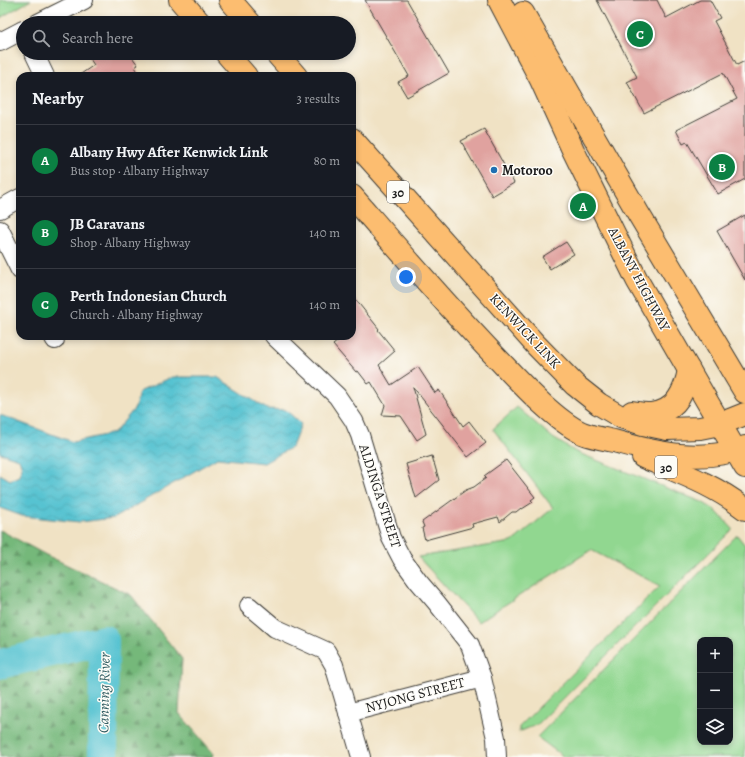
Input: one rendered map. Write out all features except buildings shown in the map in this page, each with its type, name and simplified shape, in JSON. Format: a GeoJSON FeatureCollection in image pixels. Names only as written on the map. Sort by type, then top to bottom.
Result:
{"type":"FeatureCollection","features":[{"type":"Feature","properties":{"kind":"highway"},"geometry":{"type":"LineString","coordinates":[[180,0],[194,16]]}},
{"type":"Feature","properties":{"kind":"highway"},"geometry":{"type":"LineString","coordinates":[[230,0],[244,16]]}},
{"type":"Feature","properties":{"kind":"highway","name":"ALBANY HIGHWAY"},"geometry":{"type":"LineString","coordinates":[[499,0],[541,80],[573,150],[637,280],[720,424],[742,455]]}},
{"type":"Feature","properties":{"kind":"highway"},"geometry":{"type":"LineString","coordinates":[[515,0],[638,213],[745,392]]}},
{"type":"Feature","properties":{"kind":"highway"},"geometry":{"type":"LineString","coordinates":[[232,60],[243,72]]}},
{"type":"Feature","properties":{"kind":"highway"},"geometry":{"type":"LineString","coordinates":[[282,60],[293,72]]}},
{"type":"Feature","properties":{"kind":"highway","name":"KENWICK LINK"},"geometry":{"type":"LineString","coordinates":[[356,143],[536,345],[575,385],[599,404],[621,417],[643,424],[667,429],[694,429],[720,424],[745,414]]}},
{"type":"Feature","properties":{"kind":"highway","name":"30"},"geometry":{"type":"LineString","coordinates":[[356,201],[441,298],[515,377],[558,417],[582,433],[706,484],[725,494],[745,509]]}},
{"type":"Feature","properties":{"kind":"highway"},"geometry":{"type":"LineString","coordinates":[[599,404],[631,412],[650,414],[659,412],[673,405],[682,396],[689,370]]}},
{"type":"Feature","properties":{"kind":"highway","name":"30"},"geometry":{"type":"LineString","coordinates":[[582,433],[654,452],[706,456],[742,455]]}},
{"type":"Feature","properties":{"kind":"street"},"geometry":{"type":"LineString","coordinates":[[52,16],[84,0]]}},
{"type":"Feature","properties":{"kind":"street"},"geometry":{"type":"LineString","coordinates":[[0,42],[16,34]]}},
{"type":"Feature","properties":{"kind":"street"},"geometry":{"type":"LineString","coordinates":[[37,60],[43,72]]}},
{"type":"Feature","properties":{"kind":"street"},"geometry":{"type":"LineString","coordinates":[[0,209],[16,200]]}},
{"type":"Feature","properties":{"kind":"street"},"geometry":{"type":"LineString","coordinates":[[0,230],[16,262]]}},
{"type":"Feature","properties":{"kind":"street","name":"ALDINGA STREET"},"geometry":{"type":"LineString","coordinates":[[278,340],[337,396],[354,421],[360,435],[391,538],[402,559],[418,581],[470,645],[482,678],[496,738],[497,757]]}},
{"type":"Feature","properties":{"kind":"street"},"geometry":{"type":"LineString","coordinates":[[249,606],[275,628],[326,651],[334,665],[360,757]]}},
{"type":"Feature","properties":{"kind":"street","name":"NYJONG STREET"},"geometry":{"type":"LineString","coordinates":[[348,713],[482,678]]}},
{"type":"Feature","properties":{"kind":"green space"},"geometry":{"type":"Polygon","coordinates":[[[0,0],[31,0],[0,18],[0,0]]]}},
{"type":"Feature","properties":{"kind":"green space"},"geometry":{"type":"Polygon","coordinates":[[[517,407],[553,438],[576,452],[702,502],[715,510],[733,529],[538,724],[519,732],[519,727],[660,586],[591,550],[478,622],[418,557],[512,542],[553,508],[493,429],[517,407]]]}},
{"type":"Feature","properties":{"kind":"green space"},"geometry":{"type":"Polygon","coordinates":[[[0,530],[46,555],[131,595],[182,659],[179,713],[214,754],[213,757],[0,757],[0,530]]]}},
{"type":"Feature","properties":{"kind":"green space"},"geometry":{"type":"Polygon","coordinates":[[[737,535],[745,545],[745,757],[564,757],[537,737],[737,535]]]}},
{"type":"Feature","properties":{"kind":"water"},"geometry":{"type":"Polygon","coordinates":[[[172,377],[217,377],[267,409],[286,410],[301,424],[292,447],[264,463],[217,458],[114,518],[80,522],[22,516],[0,508],[0,474],[10,480],[19,476],[22,468],[19,459],[0,453],[0,415],[73,442],[114,433],[135,408],[139,392],[172,377]]]}},
{"type":"Feature","properties":{"kind":"waterway","name":"Canning River"},"geometry":{"type":"LineString","coordinates":[[0,664],[104,640],[103,757]]}},
{"type":"Feature","properties":{"kind":"place","name":"Perth Indonesian Church"},"geometry":{"type":"Point","coordinates":[640,34]}},
{"type":"Feature","properties":{"kind":"place","name":"JB Caravans"},"geometry":{"type":"Point","coordinates":[722,167]}},
{"type":"Feature","properties":{"kind":"place","name":"Motoroo"},"geometry":{"type":"Point","coordinates":[494,170]}},
{"type":"Feature","properties":{"kind":"place","name":"Albany Hwy After Kenwick Link"},"geometry":{"type":"Point","coordinates":[583,206]}}]}
